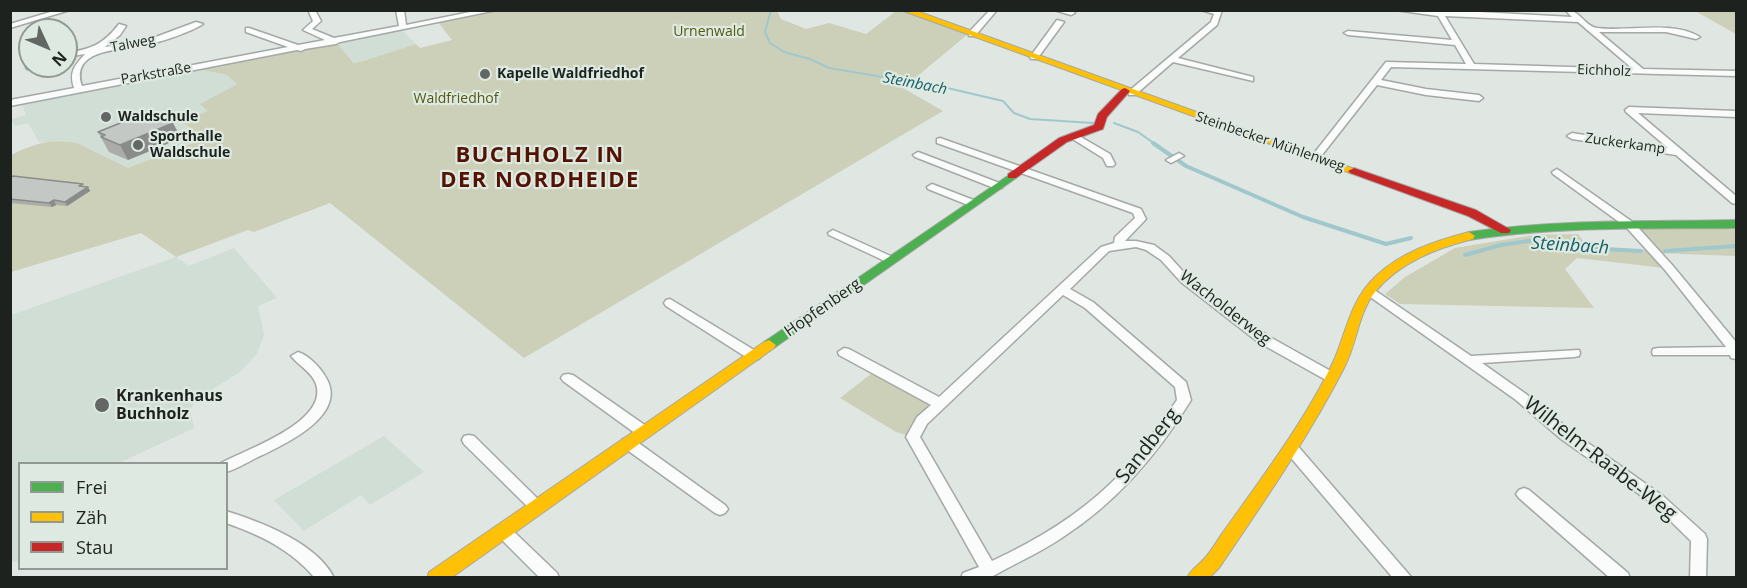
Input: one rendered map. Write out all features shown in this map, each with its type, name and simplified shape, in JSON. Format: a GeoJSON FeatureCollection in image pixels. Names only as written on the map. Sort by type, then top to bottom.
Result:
{"type":"FeatureCollection","features":[{"type":"Feature","properties":{"kind":"street"},"geometry":{"type":"LineString","coordinates":[[10,26],[67,10]]}},
{"type":"Feature","properties":{"kind":"street"},"geometry":{"type":"LineString","coordinates":[[311,10],[317,21],[307,30],[336,42]]}},
{"type":"Feature","properties":{"kind":"street"},"geometry":{"type":"LineString","coordinates":[[400,10],[403,28]]}},
{"type":"Feature","properties":{"kind":"street","name":"Parkstraße"},"geometry":{"type":"LineString","coordinates":[[10,103],[302,49],[494,10]]}},
{"type":"Feature","properties":{"kind":"street","name":"Steinbecker Mühlenweg"},"geometry":{"type":"LineString","coordinates":[[905,10],[1128,92],[1472,213],[1505,230]]}},
{"type":"Feature","properties":{"kind":"street"},"geometry":{"type":"LineString","coordinates":[[972,33],[994,10]]}},
{"type":"Feature","properties":{"kind":"street"},"geometry":{"type":"LineString","coordinates":[[1058,10],[1071,13]]}},
{"type":"Feature","properties":{"kind":"street"},"geometry":{"type":"LineString","coordinates":[[1128,92],[1214,23],[1219,12],[1204,10]]}},
{"type":"Feature","properties":{"kind":"street"},"geometry":{"type":"LineString","coordinates":[[1398,10],[1580,20]]}},
{"type":"Feature","properties":{"kind":"street"},"geometry":{"type":"LineString","coordinates":[[1540,10],[1548,19]]}},
{"type":"Feature","properties":{"kind":"street"},"geometry":{"type":"LineString","coordinates":[[1568,10],[1642,72]]}},
{"type":"Feature","properties":{"kind":"street"},"geometry":{"type":"LineString","coordinates":[[1439,12],[1472,67]]}},
{"type":"Feature","properties":{"kind":"street"},"geometry":{"type":"LineString","coordinates":[[1031,56],[1058,21]]}},
{"type":"Feature","properties":{"kind":"street","name":"Talweg"},"geometry":{"type":"LineString","coordinates":[[78,53],[147,43],[199,24]]}},
{"type":"Feature","properties":{"kind":"street"},"geometry":{"type":"LineString","coordinates":[[79,89],[75,77],[76,71],[83,61],[117,35],[122,26]]}},
{"type":"Feature","properties":{"kind":"street"},"geometry":{"type":"LineString","coordinates":[[249,30],[302,49]]}},
{"type":"Feature","properties":{"kind":"street"},"geometry":{"type":"LineString","coordinates":[[1592,30],[1666,30],[1696,37]]}},
{"type":"Feature","properties":{"kind":"street"},"geometry":{"type":"LineString","coordinates":[[1348,33],[1458,43]]}},
{"type":"Feature","properties":{"kind":"street"},"geometry":{"type":"LineString","coordinates":[[1172,59],[1250,79]]}},
{"type":"Feature","properties":{"kind":"street","name":"Eichholz"},"geometry":{"type":"LineString","coordinates":[[1376,82],[1389,64],[1737,74]]}},
{"type":"Feature","properties":{"kind":"street"},"geometry":{"type":"LineString","coordinates":[[1316,158],[1376,82],[1426,92],[1479,98]]}},
{"type":"Feature","properties":{"kind":"street","name":"Hopfenberg"},"geometry":{"type":"LineString","coordinates":[[436,578],[1020,170],[1063,141],[1099,127],[1102,116],[1128,92]]}},
{"type":"Feature","properties":{"kind":"street","name":"Zuckerkamp"},"geometry":{"type":"LineString","coordinates":[[1737,114],[1629,110],[1737,201]]}},
{"type":"Feature","properties":{"kind":"street"},"geometry":{"type":"LineString","coordinates":[[1074,136],[1107,156],[1110,164]]}},
{"type":"Feature","properties":{"kind":"street","name":"Zuckerkamp"},"geometry":{"type":"LineString","coordinates":[[1572,136],[1678,152]]}},
{"type":"Feature","properties":{"kind":"street"},"geometry":{"type":"LineString","coordinates":[[940,141],[1137,211],[1141,219],[1119,239],[1120,244],[1105,249],[922,421],[913,437],[989,570]]}},
{"type":"Feature","properties":{"kind":"street"},"geometry":{"type":"LineString","coordinates":[[918,155],[998,186]]}},
{"type":"Feature","properties":{"kind":"street"},"geometry":{"type":"LineString","coordinates":[[1557,172],[1630,225],[1669,268],[1735,353]]}},
{"type":"Feature","properties":{"kind":"street"},"geometry":{"type":"LineString","coordinates":[[932,187],[972,203]]}},
{"type":"Feature","properties":{"kind":"street"},"geometry":{"type":"LineString","coordinates":[[1196,578],[1212,562],[1291,448],[1348,344],[1358,311],[1370,291],[1391,270],[1411,256],[1443,243],[1505,230],[1544,227],[1737,224]]}},
{"type":"Feature","properties":{"kind":"street"},"geometry":{"type":"LineString","coordinates":[[833,233],[891,260]]}},
{"type":"Feature","properties":{"kind":"street","name":"Wacholderweg"},"geometry":{"type":"LineString","coordinates":[[1120,244],[1150,247],[1165,258],[1185,279],[1263,339],[1331,377]]}},
{"type":"Feature","properties":{"kind":"street","name":"Sandberg"},"geometry":{"type":"LineString","coordinates":[[969,578],[1057,534],[1107,496],[1131,472],[1184,400],[1181,385],[1089,305],[1063,290]]}},
{"type":"Feature","properties":{"kind":"street","name":"Wilhelm-Raabe-Weg"},"geometry":{"type":"LineString","coordinates":[[1370,291],[1521,397],[1566,435],[1658,500],[1699,539],[1698,578]]}},
{"type":"Feature","properties":{"kind":"street"},"geometry":{"type":"LineString","coordinates":[[670,303],[754,356]]}},
{"type":"Feature","properties":{"kind":"street"},"geometry":{"type":"LineString","coordinates":[[844,352],[940,405]]}},
{"type":"Feature","properties":{"kind":"street"},"geometry":{"type":"LineString","coordinates":[[1658,352],[1735,353]]}},
{"type":"Feature","properties":{"kind":"street"},"geometry":{"type":"LineString","coordinates":[[1468,360],[1574,353]]}},
{"type":"Feature","properties":{"kind":"street"},"geometry":{"type":"LineString","coordinates":[[228,466],[292,435],[310,419],[322,402],[324,388],[319,377],[297,356]]}},
{"type":"Feature","properties":{"kind":"street"},"geometry":{"type":"LineString","coordinates":[[568,378],[644,432]]}},
{"type":"Feature","properties":{"kind":"street"},"geometry":{"type":"LineString","coordinates":[[469,440],[537,507]]}},
{"type":"Feature","properties":{"kind":"street"},"geometry":{"type":"LineString","coordinates":[[628,443],[720,509]]}},
{"type":"Feature","properties":{"kind":"street"},"geometry":{"type":"LineString","coordinates":[[1291,448],[1404,578]]}},
{"type":"Feature","properties":{"kind":"street"},"geometry":{"type":"LineString","coordinates":[[1524,494],[1622,578]]}},
{"type":"Feature","properties":{"kind":"street"},"geometry":{"type":"LineString","coordinates":[[228,518],[278,536],[297,548],[326,578]]}},
{"type":"Feature","properties":{"kind":"street"},"geometry":{"type":"LineString","coordinates":[[503,531],[551,578]]}},
{"type":"Feature","properties":{"kind":"shaded area"},"geometry":{"type":"Polygon","coordinates":[[[401,29],[416,44],[355,63],[336,42],[401,29]]]}},
{"type":"Feature","properties":{"kind":"shaded area","name":"Waldschule"},"geometry":{"type":"Polygon","coordinates":[[[192,68],[227,75],[237,84],[201,104],[209,111],[182,123],[207,138],[128,169],[77,143],[39,142],[28,123],[15,126],[11,119],[26,115],[21,101],[192,68]]]}},
{"type":"Feature","properties":{"kind":"shaded area","name":"Krankenhaus Buchholz"},"geometry":{"type":"Polygon","coordinates":[[[234,248],[277,298],[258,306],[264,335],[257,354],[240,372],[197,399],[190,410],[194,428],[121,462],[18,462],[18,560],[11,563],[11,315],[176,257],[189,266],[234,248]]]}},
{"type":"Feature","properties":{"kind":"shaded area"},"geometry":{"type":"Polygon","coordinates":[[[384,436],[424,472],[370,505],[361,495],[304,531],[274,500],[384,436]]]}},
{"type":"Feature","properties":{"kind":"green space"},"geometry":{"type":"Polygon","coordinates":[[[494,10],[777,11],[781,19],[806,29],[829,23],[866,34],[896,11],[905,10],[968,34],[903,88],[943,111],[524,358],[330,203],[254,232],[248,230],[176,257],[141,233],[11,272],[11,155],[42,143],[77,143],[128,168],[206,138],[181,122],[208,111],[200,104],[237,84],[227,75],[192,68],[336,42],[354,63],[416,44],[420,48],[452,40],[438,22],[494,10]]]}},
{"type":"Feature","properties":{"kind":"green space"},"geometry":{"type":"Polygon","coordinates":[[[1695,11],[1736,11],[1736,34],[1695,11]]]}},
{"type":"Feature","properties":{"kind":"green space"},"geometry":{"type":"Polygon","coordinates":[[[1736,224],[1736,256],[1655,253],[1630,225],[1736,224]]]}},
{"type":"Feature","properties":{"kind":"green space"},"geometry":{"type":"Polygon","coordinates":[[[1578,234],[1587,246],[1649,250],[1664,268],[1577,258],[1565,269],[1594,308],[1400,304],[1385,294],[1405,277],[1455,248],[1534,235],[1578,234]]]}},
{"type":"Feature","properties":{"kind":"green space"},"geometry":{"type":"Polygon","coordinates":[[[876,370],[940,404],[913,437],[896,432],[840,398],[876,370]]]}},
{"type":"Feature","properties":{"kind":"building"},"geometry":{"type":"Polygon","coordinates":[[[140,115],[149,118],[155,116],[173,123],[120,145],[101,137],[105,135],[98,132],[140,115]]]}},
{"type":"Feature","properties":{"kind":"building"},"geometry":{"type":"Polygon","coordinates":[[[13,176],[83,184],[79,186],[88,187],[65,202],[54,200],[49,203],[10,199],[10,178],[13,176]]]}},
{"type":"Feature","properties":{"kind":"waterway","name":"Steinbach"},"geometry":{"type":"LineString","coordinates":[[771,10],[765,32],[770,43],[784,52],[810,59],[829,68],[943,87],[1003,101],[1014,113],[1030,119],[1093,123]]}},
{"type":"Feature","properties":{"kind":"waterway","name":"Steinbach"},"geometry":{"type":"LineString","coordinates":[[1114,123],[1138,132],[1155,144]]}},
{"type":"Feature","properties":{"kind":"waterway","name":"Steinbach"},"geometry":{"type":"LineString","coordinates":[[1153,143],[1186,166],[1303,217],[1386,244],[1411,238]]}},
{"type":"Feature","properties":{"kind":"waterway","name":"Steinbach"},"geometry":{"type":"LineString","coordinates":[[1465,255],[1501,245],[1535,240],[1585,248],[1641,251]]}},
{"type":"Feature","properties":{"kind":"waterway","name":"Steinbach"},"geometry":{"type":"LineString","coordinates":[[1665,251],[1736,246]]}},
{"type":"Feature","properties":{"kind":"traffic: fast"},"geometry":{"type":"LineString","coordinates":[[769,345],[1012,176]]}},
{"type":"Feature","properties":{"kind":"traffic: fast"},"geometry":{"type":"LineString","coordinates":[[1469,236],[1546,227],[1736,224]]}},
{"type":"Feature","properties":{"kind":"traffic: slow"},"geometry":{"type":"LineString","coordinates":[[905,10],[1354,171]]}},
{"type":"Feature","properties":{"kind":"traffic: slow"},"geometry":{"type":"LineString","coordinates":[[1196,578],[1212,563],[1294,442],[1338,366],[1359,307],[1370,290],[1391,270],[1415,255],[1469,236]]}},
{"type":"Feature","properties":{"kind":"traffic: slow"},"geometry":{"type":"LineString","coordinates":[[436,578],[769,345]]}},
{"type":"Feature","properties":{"kind":"traffic: jam"},"geometry":{"type":"LineString","coordinates":[[1012,176],[1063,140],[1099,127],[1102,116],[1125,91]]}},
{"type":"Feature","properties":{"kind":"traffic: jam"},"geometry":{"type":"LineString","coordinates":[[1354,171],[1472,213],[1505,230]]}},
{"type":"Feature","properties":{"kind":"place","name":"Kapelle Waldfriedhof"},"geometry":{"type":"Point","coordinates":[485,74]}},
{"type":"Feature","properties":{"kind":"place","name":"Waldschule"},"geometry":{"type":"Point","coordinates":[106,117]}},
{"type":"Feature","properties":{"kind":"place","name":"Sporthalle Waldschule"},"geometry":{"type":"Point","coordinates":[138,145]}},
{"type":"Feature","properties":{"kind":"place","name":"Krankenhaus Buchholz"},"geometry":{"type":"Point","coordinates":[102,405]}},
{"type":"Feature","properties":{"kind":"district","name":"BUCHHOLZ IN DER NORDHEIDE"},"geometry":{"type":"Point","coordinates":[540,168]}},
{"type":"Feature","properties":{"kind":"park label","name":"Urnenwald"},"geometry":{"type":"Point","coordinates":[709,32]}},
{"type":"Feature","properties":{"kind":"park label","name":"Waldfriedhof"},"geometry":{"type":"Point","coordinates":[456,99]}}]}
